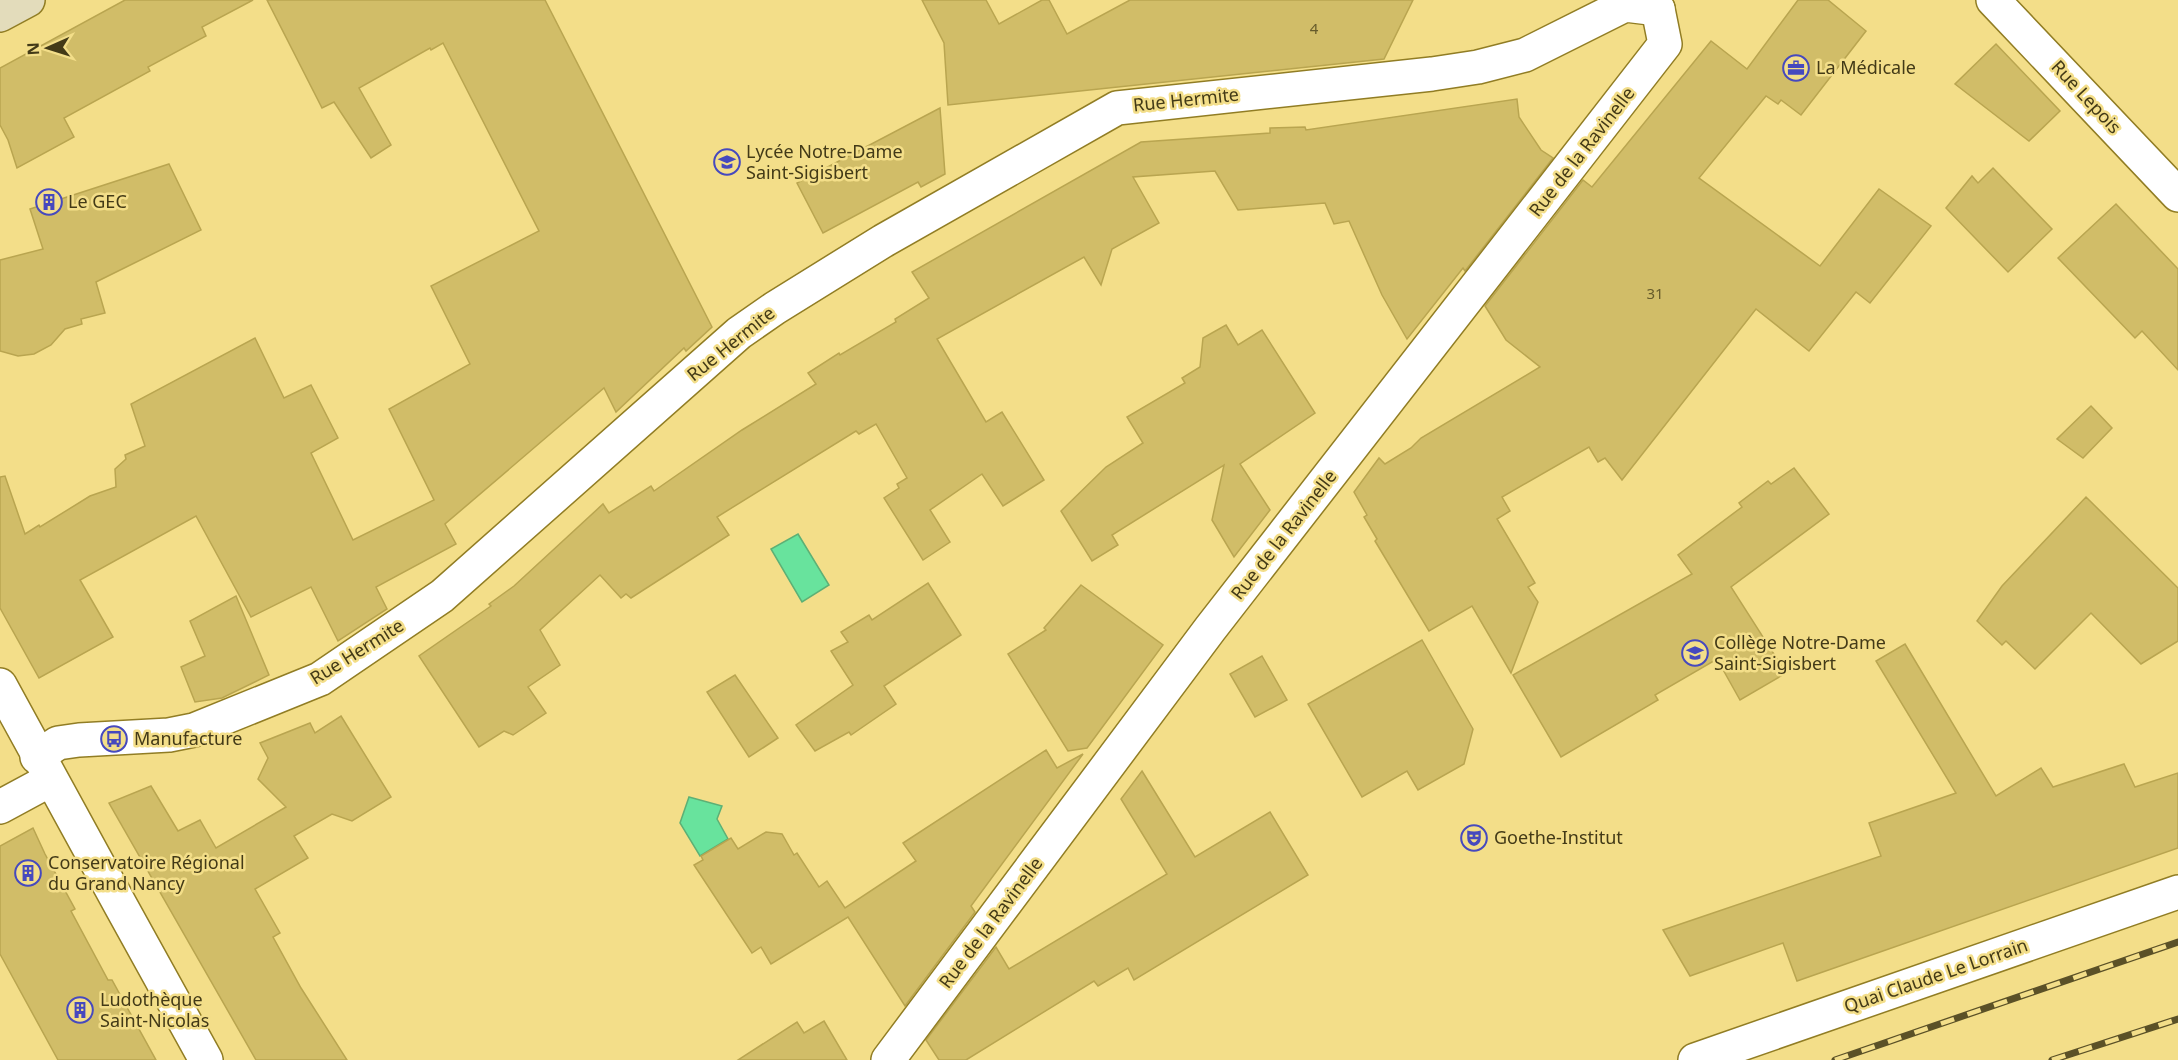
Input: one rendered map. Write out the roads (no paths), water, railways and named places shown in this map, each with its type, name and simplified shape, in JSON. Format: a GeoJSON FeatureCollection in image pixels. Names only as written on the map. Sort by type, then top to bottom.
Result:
{"type":"FeatureCollection","features":[{"type":"Feature","properties":{"kind":"street"},"geometry":{"type":"LineString","coordinates":[[0,15],[28,0]]}},
{"type":"Feature","properties":{"kind":"street","name":"Rue Lepois"},"geometry":{"type":"LineString","coordinates":[[1993,0],[2178,195]]}},
{"type":"Feature","properties":{"kind":"street","name":"Rue de la Ravinelle"},"geometry":{"type":"LineString","coordinates":[[888,1060],[1210,629],[1665,44],[1662,5],[1625,5],[1525,55]]}},
{"type":"Feature","properties":{"kind":"street","name":"Rue Hermite"},"geometry":{"type":"LineString","coordinates":[[0,807],[44,768],[58,743],[170,735],[194,730],[320,679],[442,596],[739,333],[760,317],[883,241],[1117,108],[1432,74],[1478,67],[1525,55]]}},
{"type":"Feature","properties":{"kind":"street"},"geometry":{"type":"LineString","coordinates":[[4,701],[44,768],[206,1060]]}},
{"type":"Feature","properties":{"kind":"street","name":"Quai Claude Le Lorrain"},"geometry":{"type":"LineString","coordinates":[[1695,1060],[2178,892]]}},
{"type":"Feature","properties":{"kind":"railway"},"geometry":{"type":"LineString","coordinates":[[1835,1060],[2178,942]]}},
{"type":"Feature","properties":{"kind":"railway"},"geometry":{"type":"LineString","coordinates":[[2052,1060],[2178,1019]]}},
{"type":"Feature","properties":{"kind":"place","name":"La Médicale"},"geometry":{"type":"Point","coordinates":[1796,68]}},
{"type":"Feature","properties":{"kind":"place","name":"Lycée Notre-Dame Saint-Sigisbert"},"geometry":{"type":"Point","coordinates":[727,162]}},
{"type":"Feature","properties":{"kind":"place","name":"Le GEC"},"geometry":{"type":"Point","coordinates":[49,202]}},
{"type":"Feature","properties":{"kind":"place","name":"Collège Notre-Dame Saint-Sigisbert"},"geometry":{"type":"Point","coordinates":[1695,653]}},
{"type":"Feature","properties":{"kind":"place","name":"Manufacture"},"geometry":{"type":"Point","coordinates":[114,739]}},
{"type":"Feature","properties":{"kind":"place","name":"Goethe-Institut"},"geometry":{"type":"Point","coordinates":[1474,838]}},
{"type":"Feature","properties":{"kind":"place","name":"Conservatoire Régional du Grand Nancy"},"geometry":{"type":"Point","coordinates":[28,873]}},
{"type":"Feature","properties":{"kind":"place","name":"Ludothèque Saint-Nicolas"},"geometry":{"type":"Point","coordinates":[80,1010]}}]}
